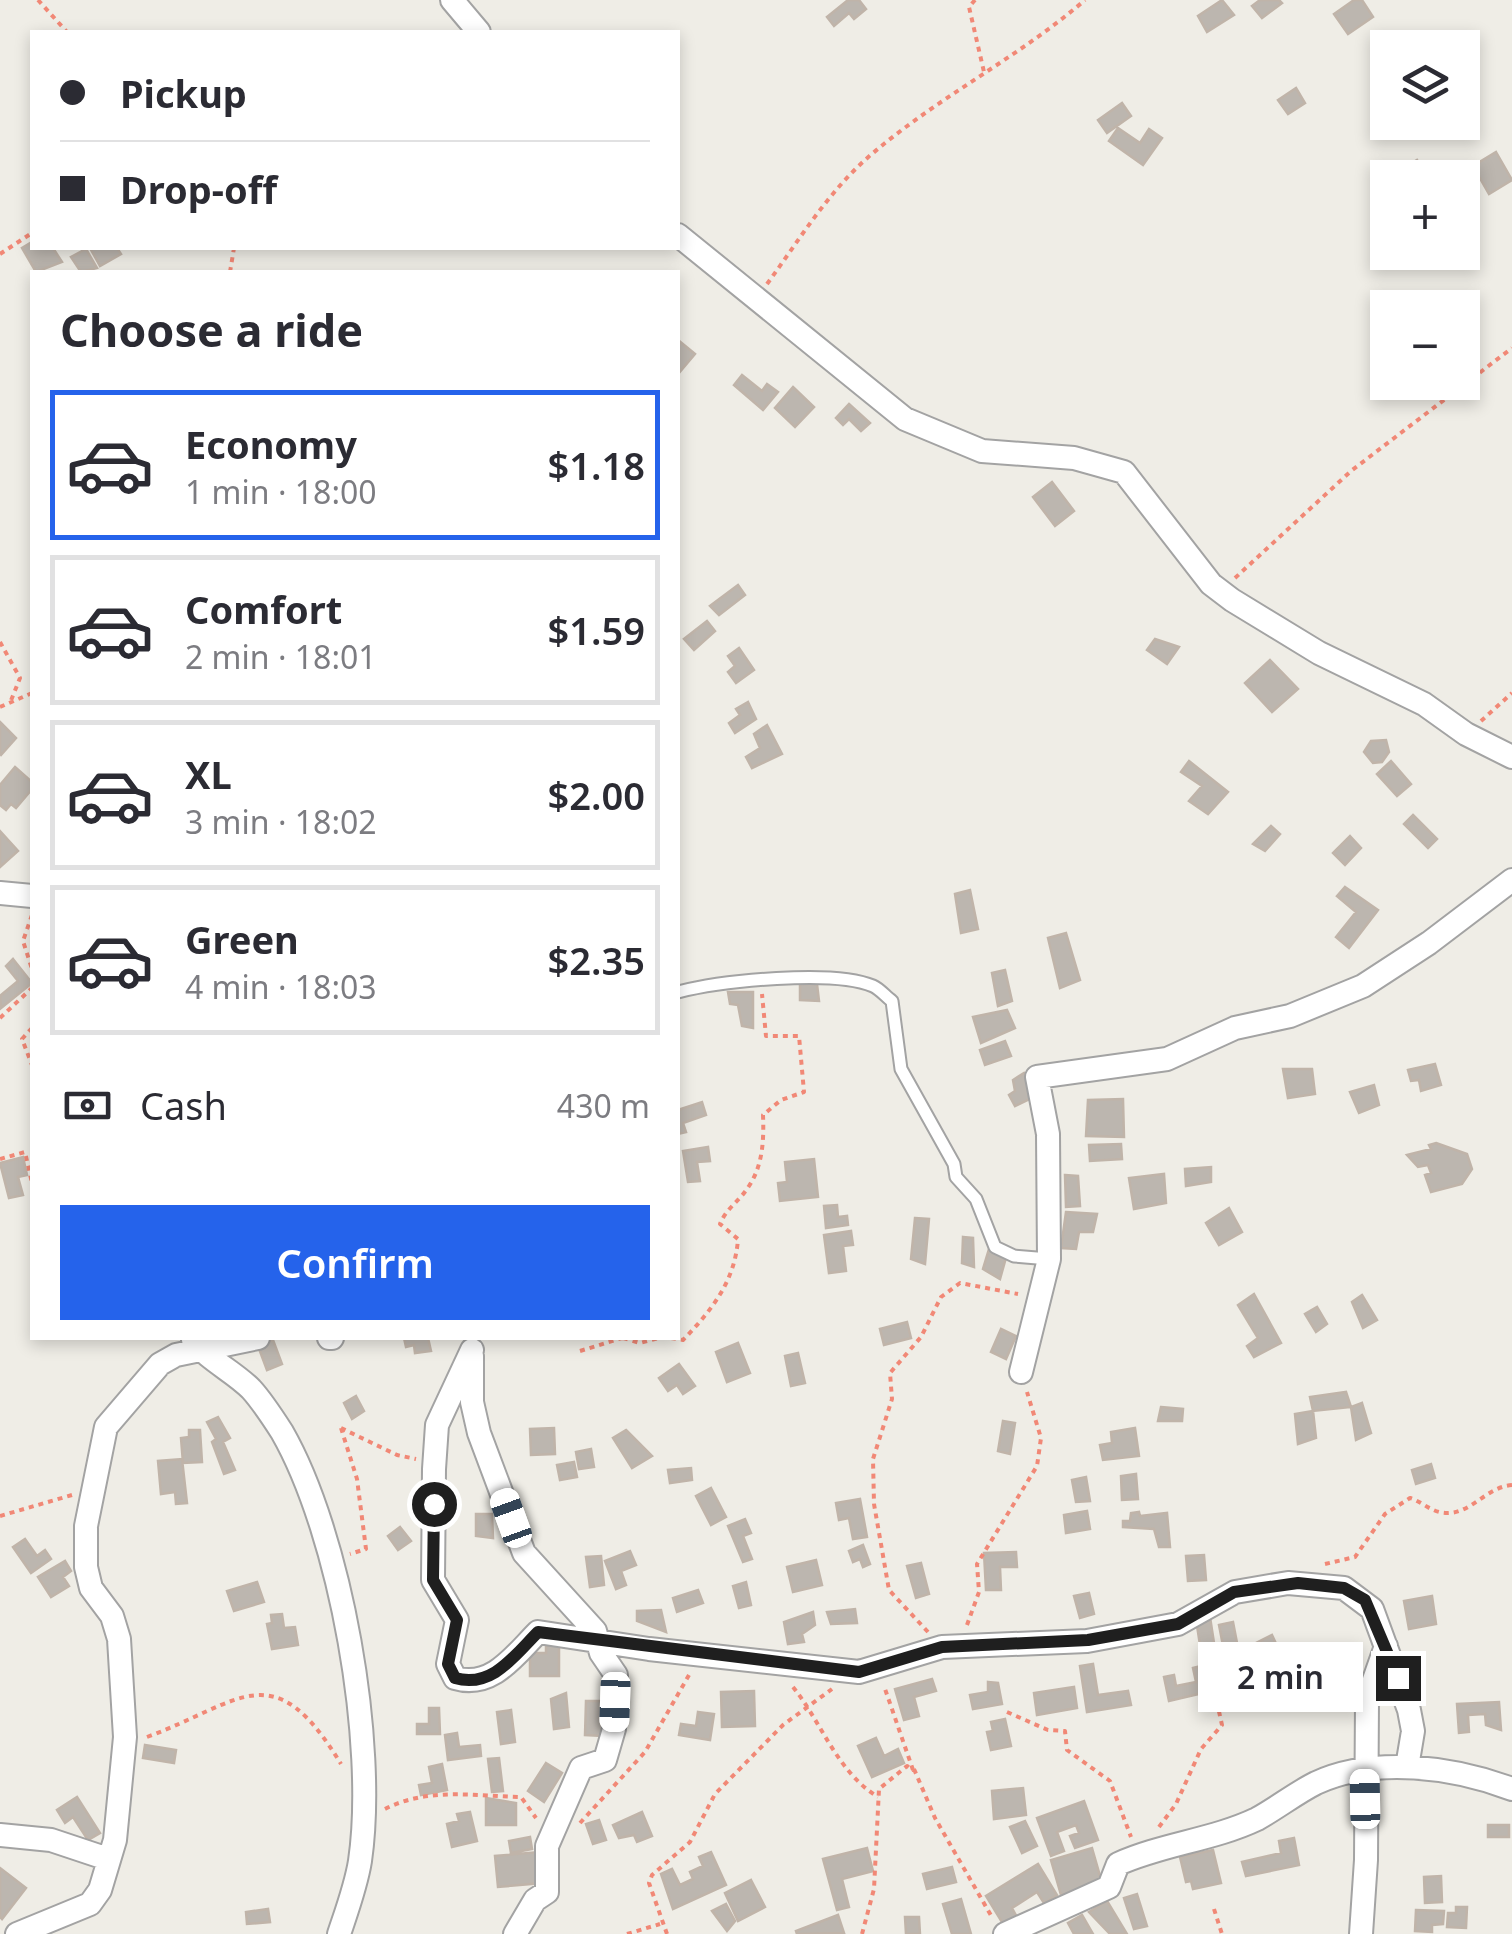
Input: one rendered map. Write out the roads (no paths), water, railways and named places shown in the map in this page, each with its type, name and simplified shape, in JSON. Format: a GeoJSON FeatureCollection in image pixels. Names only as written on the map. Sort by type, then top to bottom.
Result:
{"type":"FeatureCollection","features":[{"type":"Feature","properties":{"kind":"street"},"geometry":{"type":"LineString","coordinates":[[452,0],[477,30]]}},
{"type":"Feature","properties":{"kind":"street"},"geometry":{"type":"LineString","coordinates":[[680,236],[905,419],[982,450],[1074,458],[1124,472],[1222,592],[1318,653],[1424,704],[1466,734],[1512,757]]}},
{"type":"Feature","properties":{"kind":"street"},"geometry":{"type":"LineString","coordinates":[[1020,1372],[1049,1259],[1048,1134],[1037,1076],[1167,1060],[1235,1028],[1290,1016],[1363,986],[1430,943],[1512,880]]}},
{"type":"Feature","properties":{"kind":"street"},"geometry":{"type":"LineString","coordinates":[[0,894],[30,896]]}},
{"type":"Feature","properties":{"kind":"street"},"geometry":{"type":"LineString","coordinates":[[17,1934],[90,1904],[100,1890],[115,1840],[123,1750],[119,1640],[112,1616],[91,1588],[86,1567],[91,1491],[106,1426],[160,1364],[195,1343],[233,1340]]}},
{"type":"Feature","properties":{"kind":"street"},"geometry":{"type":"LineString","coordinates":[[195,1343],[251,1389],[282,1432],[320,1523],[330,1561],[357,1684],[361,1778],[360,1861],[339,1934]]}},
{"type":"Feature","properties":{"kind":"street"},"geometry":{"type":"LineString","coordinates":[[472,1344],[437,1425],[435,1454],[433,1580],[457,1620],[449,1670],[455,1678],[466,1682],[494,1674],[538,1632],[868,1670],[942,1647],[1088,1640],[1178,1624],[1234,1592],[1298,1583],[1356,1592],[1372,1608],[1413,1731],[1406,1768]]}},
{"type":"Feature","properties":{"kind":"street"},"geometry":{"type":"LineString","coordinates":[[472,1344],[472,1402],[479,1433],[524,1552],[595,1630],[616,1674],[614,1730],[604,1760],[581,1768],[547,1846],[547,1892],[536,1900],[515,1934]]}},
{"type":"Feature","properties":{"kind":"street"},"geometry":{"type":"LineString","coordinates":[[1361,1934],[1366,1860],[1367,1700],[1386,1646]]}},
{"type":"Feature","properties":{"kind":"street"},"geometry":{"type":"LineString","coordinates":[[1005,1934],[1108,1887],[1118,1864],[1255,1820],[1314,1784],[1364,1768],[1406,1768],[1492,1781],[1512,1789]]}},
{"type":"Feature","properties":{"kind":"street"},"geometry":{"type":"LineString","coordinates":[[0,1835],[51,1840],[108,1859]]}},
{"type":"Feature","properties":{"kind":"lane"},"geometry":{"type":"LineString","coordinates":[[680,992],[760,980],[844,980],[874,987],[892,1001],[901,1069],[954,1164],[956,1177],[976,1199],[995,1247],[1014,1256],[1049,1259]]}}]}
